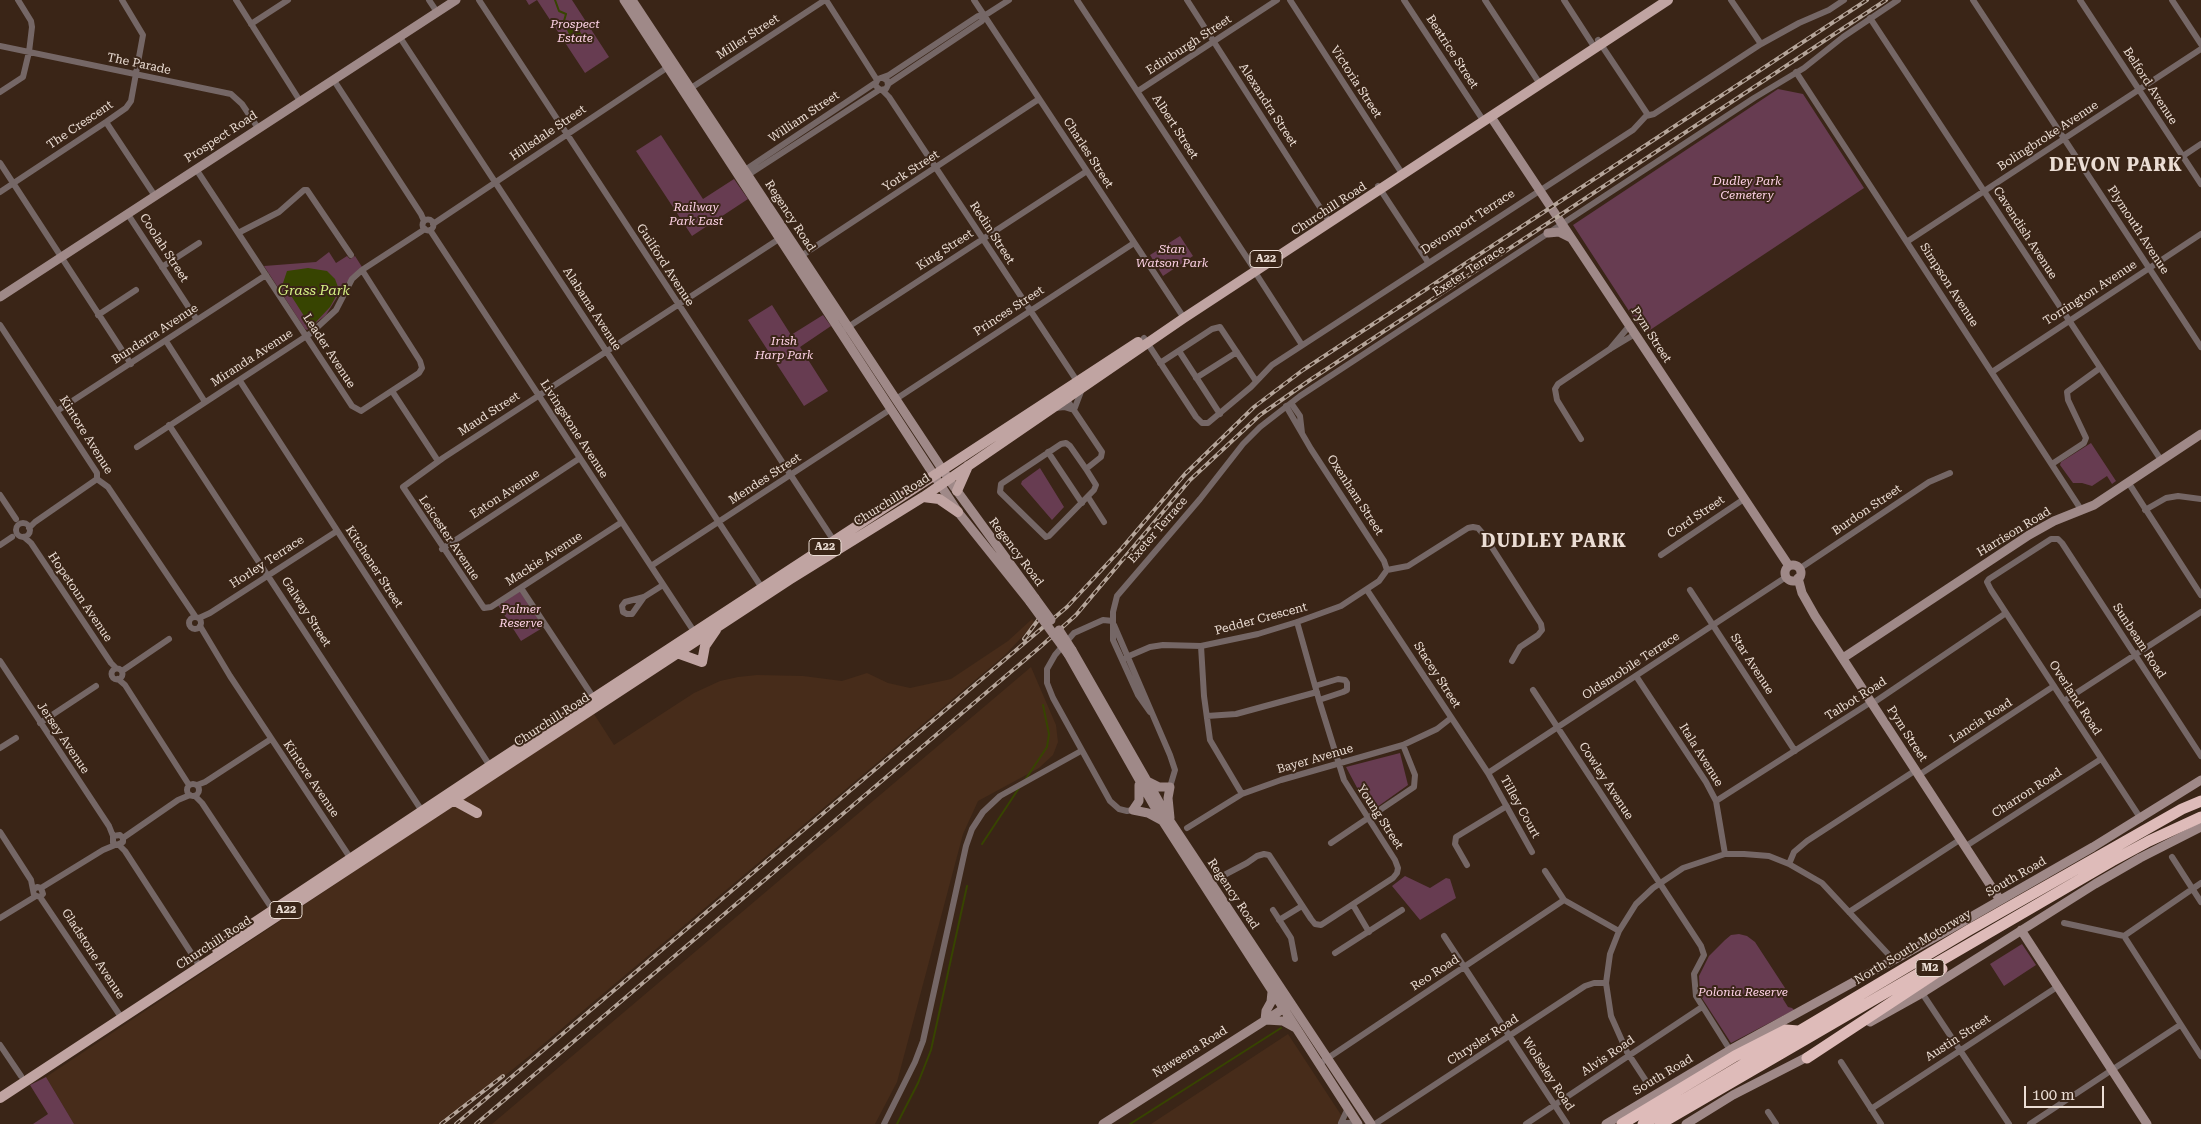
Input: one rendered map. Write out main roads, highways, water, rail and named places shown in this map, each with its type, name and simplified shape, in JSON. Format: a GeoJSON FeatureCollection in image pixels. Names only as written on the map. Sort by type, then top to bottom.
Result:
{"type":"FeatureCollection","features":[{"type":"Feature","properties":{"kind":"highway","name":"North South Motorway"},"geometry":{"type":"LineString","coordinates":[[1643,1124],[1969,930],[2182,809],[2201,801]]}},
{"type":"Feature","properties":{"kind":"highway","name":"North South Motorway"},"geometry":{"type":"LineString","coordinates":[[1660,1124],[2127,853],[2201,817]]}},
{"type":"Feature","properties":{"kind":"highway"},"geometry":{"type":"LineString","coordinates":[[1807,1058],[1954,961],[1972,944]]}},
{"type":"Feature","properties":{"kind":"highway"},"geometry":{"type":"LineString","coordinates":[[1622,1124],[1735,1056],[1786,1030],[1798,1032]]}},
{"type":"Feature","properties":{"kind":"main road","name":"Prospect Road"},"geometry":{"type":"LineString","coordinates":[[0,297],[456,0]]}},
{"type":"Feature","properties":{"kind":"main road","name":"Churchill Road"},"geometry":{"type":"LineString","coordinates":[[1401,173],[1468,126],[1596,44],[1658,0]]}},
{"type":"Feature","properties":{"kind":"main road","name":"Churchill Road"},"geometry":{"type":"LineString","coordinates":[[1596,44],[1668,0]]}},
{"type":"Feature","properties":{"kind":"main road","name":"Regency Road"},"geometry":{"type":"LineString","coordinates":[[632,2],[668,67],[687,90],[746,172],[783,236]]}},
{"type":"Feature","properties":{"kind":"main road","name":"Regency Road"},"geometry":{"type":"LineString","coordinates":[[632,2],[687,90],[783,236],[845,329],[896,398],[941,477],[958,512],[1032,600]]}},
{"type":"Feature","properties":{"kind":"main road","name":"Churchill Road"},"geometry":{"type":"LineString","coordinates":[[0,1098],[350,858],[490,766],[677,654],[720,625],[834,541],[941,477],[1488,114]]}},
{"type":"Feature","properties":{"kind":"main road","name":"Pym Street"},"geometry":{"type":"LineString","coordinates":[[1488,114],[1574,239],[1789,566]]}},
{"type":"Feature","properties":{"kind":"main road"},"geometry":{"type":"LineString","coordinates":[[1548,233],[1559,232],[1574,239]]}},
{"type":"Feature","properties":{"kind":"main road","name":"Regency Road"},"geometry":{"type":"LineString","coordinates":[[845,329],[891,409],[941,477],[957,491],[1070,652],[1166,821],[1258,963],[1291,1003],[1371,1124]]}},
{"type":"Feature","properties":{"kind":"main road","name":"Churchill Road"},"geometry":{"type":"LineString","coordinates":[[0,1090],[450,802],[694,633],[923,497],[941,477],[968,466],[1052,408],[1064,395]]}},
{"type":"Feature","properties":{"kind":"main road","name":"Harrison Road"},"geometry":{"type":"LineString","coordinates":[[1843,658],[2030,535],[2054,521],[2094,505],[2201,434]]}},
{"type":"Feature","properties":{"kind":"main road"},"geometry":{"type":"LineString","coordinates":[[957,491],[968,466]]}},
{"type":"Feature","properties":{"kind":"main road"},"geometry":{"type":"LineString","coordinates":[[923,497],[938,499],[958,512]]}},
{"type":"Feature","properties":{"kind":"main road"},"geometry":{"type":"LineString","coordinates":[[1789,566],[1795,566],[1799,569],[1800,574],[1798,578],[1792,580],[1786,577],[1786,570],[1789,566]]}},
{"type":"Feature","properties":{"kind":"main road","name":"Pym Street"},"geometry":{"type":"LineString","coordinates":[[1798,578],[1806,600],[2000,900]]}},
{"type":"Feature","properties":{"kind":"main road"},"geometry":{"type":"LineString","coordinates":[[677,654],[702,662],[705,646],[720,625]]}},
{"type":"Feature","properties":{"kind":"main road"},"geometry":{"type":"LineString","coordinates":[[1142,780],[1159,788],[1170,787],[1166,821],[1148,813],[1134,810],[1139,801],[1142,780]]}},
{"type":"Feature","properties":{"kind":"main road","name":"South Road"},"geometry":{"type":"LineString","coordinates":[[1606,1124],[1730,1050],[2093,848],[2201,780]]}},
{"type":"Feature","properties":{"kind":"main road"},"geometry":{"type":"LineString","coordinates":[[450,802],[457,802],[477,813]]}},
{"type":"Feature","properties":{"kind":"main road"},"geometry":{"type":"LineString","coordinates":[[1686,1124],[1732,1095],[1807,1058],[1922,993],[2140,858],[2201,827]]}},
{"type":"Feature","properties":{"kind":"main road"},"geometry":{"type":"LineString","coordinates":[[2021,930],[2146,1124]]}},
{"type":"Feature","properties":{"kind":"main road","name":"Regency Road"},"geometry":{"type":"LineString","coordinates":[[1258,963],[1272,992],[1356,1122]]}},
{"type":"Feature","properties":{"kind":"main road"},"geometry":{"type":"LineString","coordinates":[[1272,992],[1271,1002],[1264,1020],[1283,1021],[1296,1029]]}},
{"type":"Feature","properties":{"kind":"main road","name":"Naweena Road"},"geometry":{"type":"LineString","coordinates":[[1103,1124],[1291,1003]]}},
{"type":"Feature","properties":{"kind":"main road"},"geometry":{"type":"LineString","coordinates":[[31,1069],[50,1061],[52,1063]]}},
{"type":"Feature","properties":{"kind":"main road"},"geometry":{"type":"LineString","coordinates":[[1356,1122],[1358,1105]]}},
{"type":"Feature","properties":{"kind":"water"},"geometry":{"type":"Polygon","coordinates":[[[569,27],[578,28],[582,35],[570,36],[567,30],[569,27]]]}},
{"type":"Feature","properties":{"kind":"water","name":"Grass Park"},"geometry":{"type":"Polygon","coordinates":[[[308,268],[327,271],[335,279],[339,291],[330,307],[315,323],[306,319],[283,283],[287,271],[308,268]]]}},
{"type":"Feature","properties":{"kind":"waterway"},"geometry":{"type":"LineString","coordinates":[[555,0],[559,11],[566,14],[564,21],[568,29]]}},
{"type":"Feature","properties":{"kind":"waterway"},"geometry":{"type":"LineString","coordinates":[[1025,780],[1047,747],[1049,734],[1043,705]]}},
{"type":"Feature","properties":{"kind":"waterway"},"geometry":{"type":"LineString","coordinates":[[982,844],[1019,788]]}},
{"type":"Feature","properties":{"kind":"waterway"},"geometry":{"type":"LineString","coordinates":[[897,1124],[918,1083],[931,1050],[967,886]]}},
{"type":"Feature","properties":{"kind":"waterway"},"geometry":{"type":"LineString","coordinates":[[1130,1124],[1281,1028]]}},
{"type":"Feature","properties":{"kind":"railway"},"geometry":{"type":"LineString","coordinates":[[456,1124],[1067,607],[1122,548],[1185,474],[1254,407],[1303,370],[1867,0]]}},
{"type":"Feature","properties":{"kind":"railway"},"geometry":{"type":"LineString","coordinates":[[476,1124],[1076,615],[1190,480],[1260,415],[1310,380],[1886,0]]}},
{"type":"Feature","properties":{"kind":"railway"},"geometry":{"type":"LineString","coordinates":[[1024,639],[1041,616]]}},
{"type":"Feature","properties":{"kind":"railway"},"geometry":{"type":"LineString","coordinates":[[441,1124],[503,1076]]}},
{"type":"Feature","properties":{"kind":"district","name":"DEVON PARK"},"geometry":{"type":"Point","coordinates":[2116,166]}},
{"type":"Feature","properties":{"kind":"district","name":"DUDLEY PARK"},"geometry":{"type":"Point","coordinates":[1554,542]}},
{"type":"Feature","properties":{"kind":"park label","name":"Prospect Estate"},"geometry":{"type":"Point","coordinates":[575,31]}},
{"type":"Feature","properties":{"kind":"park label","name":"Dudley Park Cemetery"},"geometry":{"type":"Point","coordinates":[1747,188]}},
{"type":"Feature","properties":{"kind":"park label","name":"Railway Park East"},"geometry":{"type":"Point","coordinates":[696,214]}},
{"type":"Feature","properties":{"kind":"park label","name":"Stan Watson Park"},"geometry":{"type":"Point","coordinates":[1172,256]}},
{"type":"Feature","properties":{"kind":"park label","name":"Irish Harp Park"},"geometry":{"type":"Point","coordinates":[784,348]}},
{"type":"Feature","properties":{"kind":"park label","name":"Palmer Reserve"},"geometry":{"type":"Point","coordinates":[521,616]}},
{"type":"Feature","properties":{"kind":"park label","name":"Polonia Reserve"},"geometry":{"type":"Point","coordinates":[1743,992]}}]}
